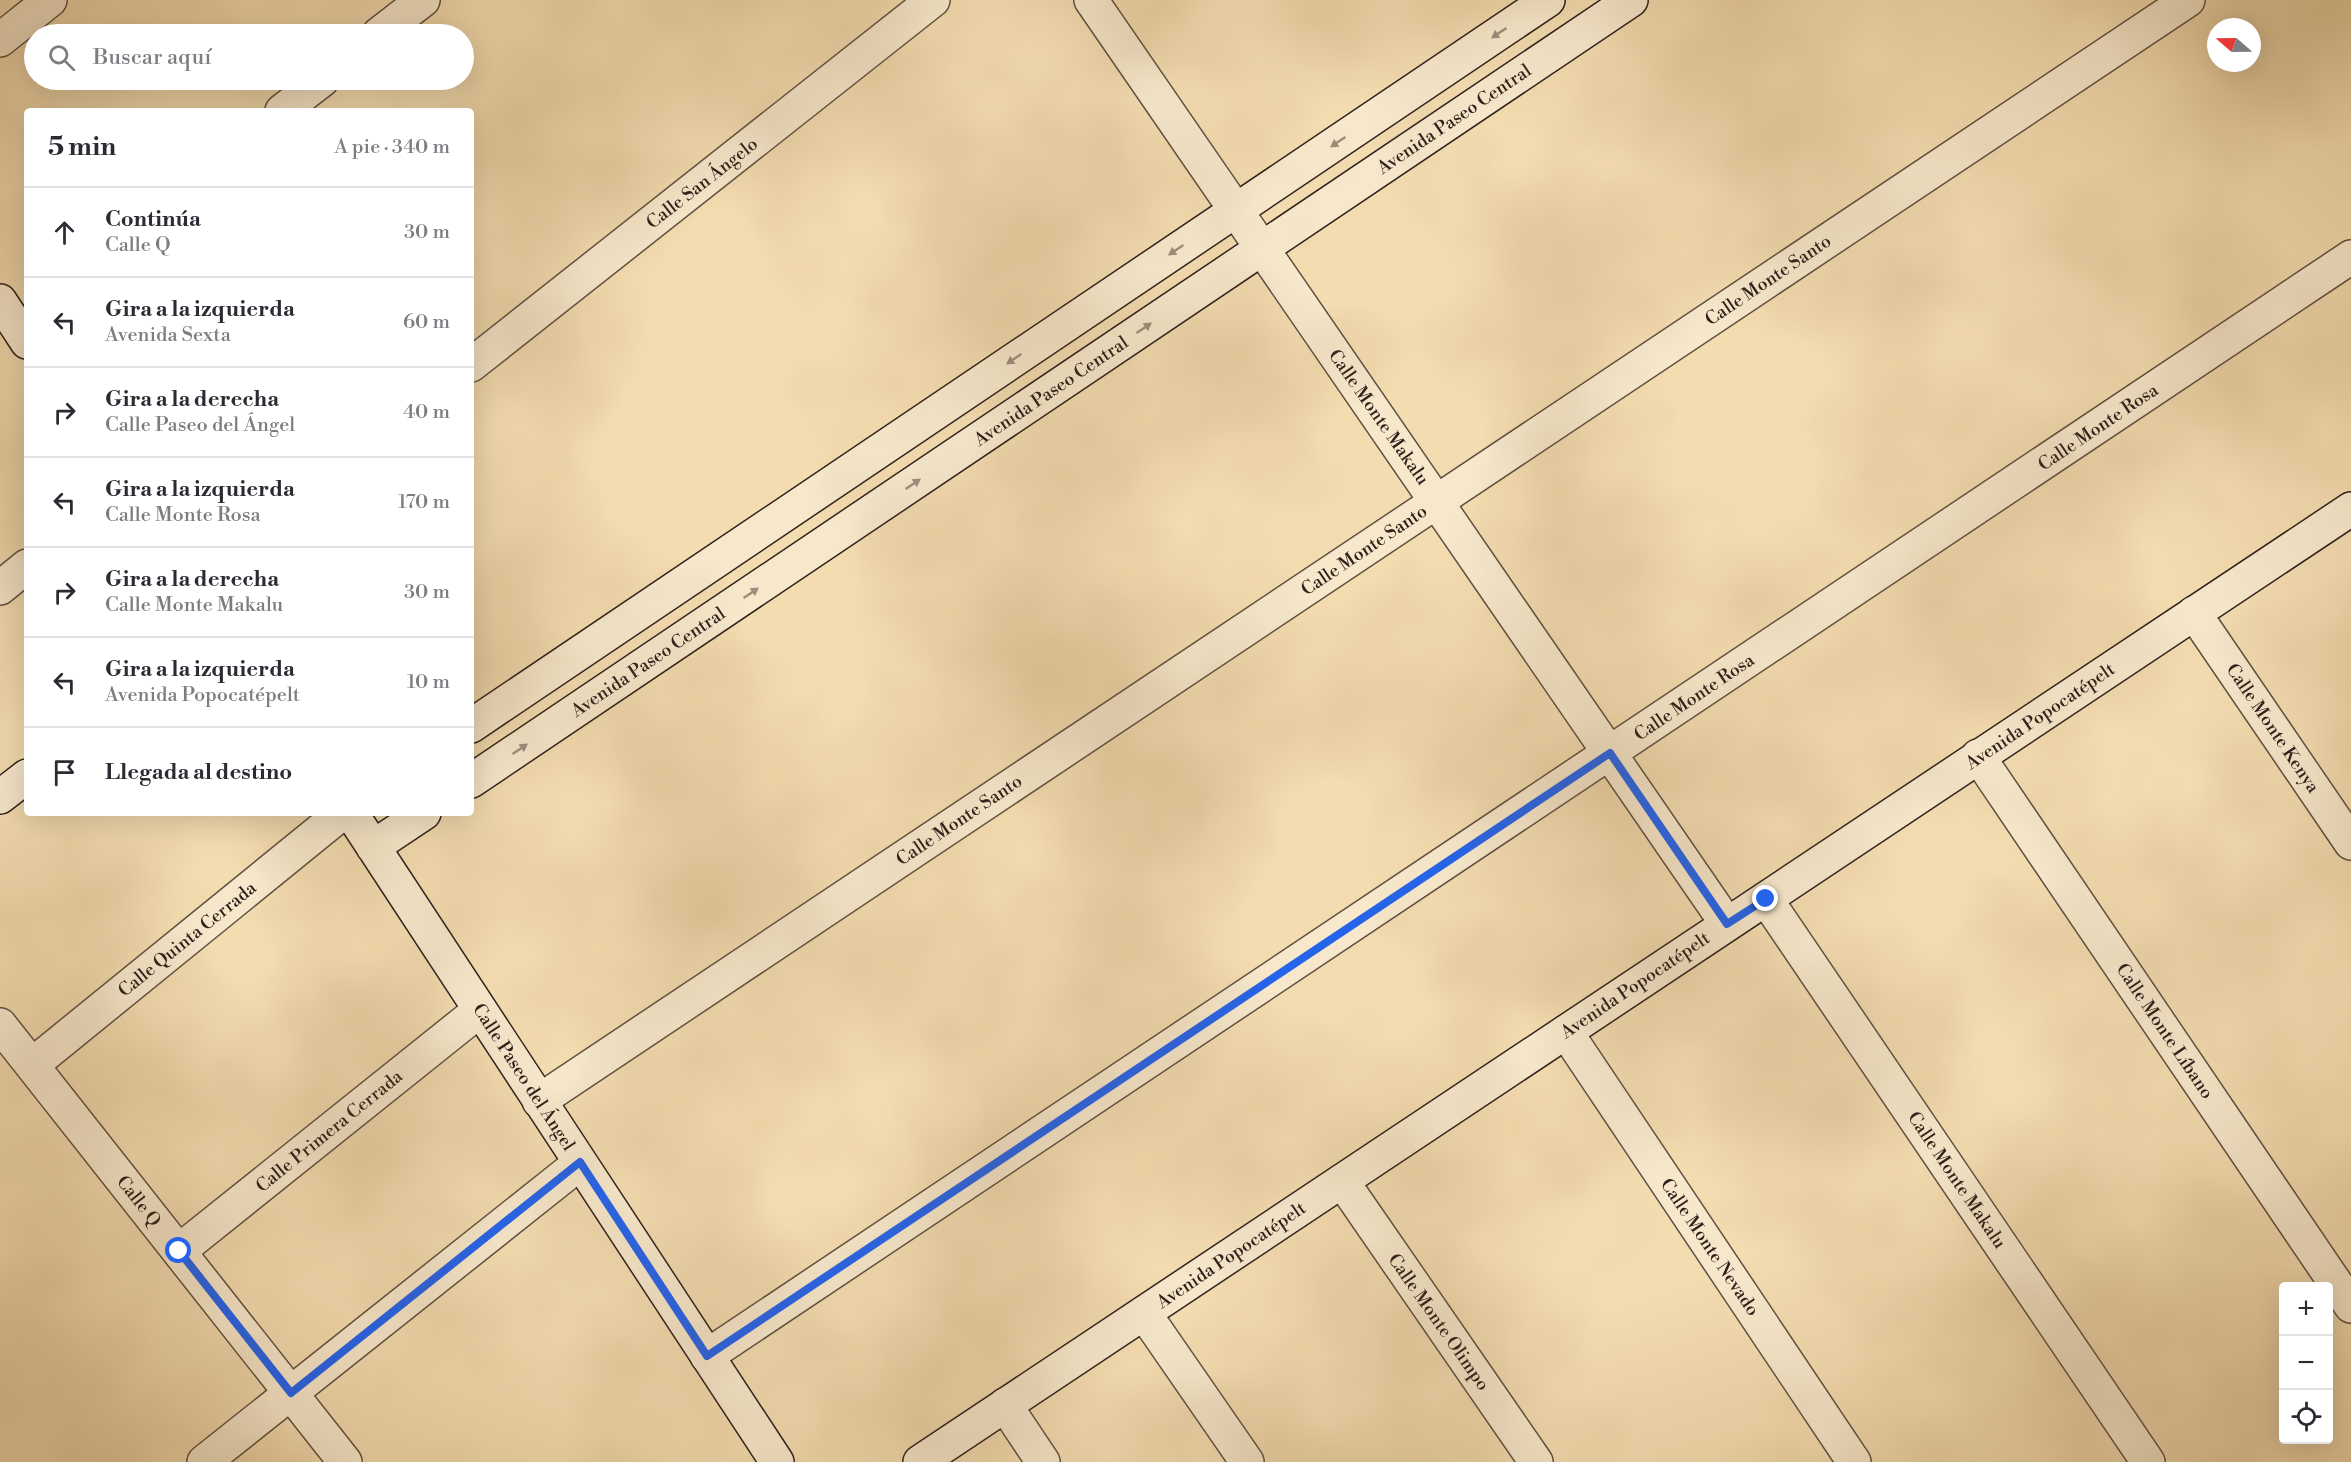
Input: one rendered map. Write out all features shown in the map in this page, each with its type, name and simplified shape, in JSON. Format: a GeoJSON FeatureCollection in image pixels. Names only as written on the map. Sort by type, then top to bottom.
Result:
{"type":"FeatureCollection","features":[{"type":"Feature","properties":{"kind":"street"},"geometry":{"type":"LineString","coordinates":[[0,40],[50,0]]}},
{"type":"Feature","properties":{"kind":"street"},"geometry":{"type":"LineString","coordinates":[[392,24],[423,0]]}},
{"type":"Feature","properties":{"kind":"street","name":"Calle San Ángelo"},"geometry":{"type":"LineString","coordinates":[[474,363],[933,0]]}},
{"type":"Feature","properties":{"kind":"street","name":"Calle Monte Makalu"},"geometry":{"type":"LineString","coordinates":[[1091,0],[1727,924]]}},
{"type":"Feature","properties":{"kind":"street"},"geometry":{"type":"LineString","coordinates":[[474,724],[1548,0]]}},
{"type":"Feature","properties":{"kind":"street","name":"Avenida Paseo Central"},"geometry":{"type":"LineString","coordinates":[[474,780],[1631,0]]}},
{"type":"Feature","properties":{"kind":"street","name":"Calle Monte Santo"},"geometry":{"type":"LineString","coordinates":[[539,1101],[2188,0]]}},
{"type":"Feature","properties":{"kind":"street"},"geometry":{"type":"LineString","coordinates":[[286,108],[309,90]]}},
{"type":"Feature","properties":{"kind":"street","name":"Calle Monte Rosa"},"geometry":{"type":"LineString","coordinates":[[707,1356],[2351,257]]}},
{"type":"Feature","properties":{"kind":"street","name":"Avenida Popocatépelt"},"geometry":{"type":"LineString","coordinates":[[920,1462],[2351,509]]}},
{"type":"Feature","properties":{"kind":"street"},"geometry":{"type":"LineString","coordinates":[[0,588],[24,568]]}},
{"type":"Feature","properties":{"kind":"street","name":"Calle Monte Kenya"},"geometry":{"type":"LineString","coordinates":[[2194,613],[2351,843]]}},
{"type":"Feature","properties":{"kind":"street","name":"Calle Monte Líbano"},"geometry":{"type":"LineString","coordinates":[[1978,756],[2351,1306]]}},
{"type":"Feature","properties":{"kind":"street"},"geometry":{"type":"LineString","coordinates":[[0,797],[24,778]]}},
{"type":"Feature","properties":{"kind":"street","name":"Calle Quinta Cerrada"},"geometry":{"type":"LineString","coordinates":[[32,1065],[338,816]]}},
{"type":"Feature","properties":{"kind":"street","name":"Calle Paseo del Ángel"},"geometry":{"type":"LineString","coordinates":[[353,816],[777,1462]]}},
{"type":"Feature","properties":{"kind":"street"},"geometry":{"type":"LineString","coordinates":[[373,847],[420,816]]}},
{"type":"Feature","properties":{"kind":"street","name":"Calle Monte Makalu"},"geometry":{"type":"LineString","coordinates":[[1766,899],[2148,1462]]}},
{"type":"Feature","properties":{"kind":"street","name":"Calle Primera Cerrada"},"geometry":{"type":"LineString","coordinates":[[179,1251],[480,1010]]}},
{"type":"Feature","properties":{"kind":"street","name":"Calle Q"},"geometry":{"type":"LineString","coordinates":[[0,1025],[345,1462]]}},
{"type":"Feature","properties":{"kind":"street","name":"Calle Monte Nevado"},"geometry":{"type":"LineString","coordinates":[[1566,1032],[1854,1462]]}},
{"type":"Feature","properties":{"kind":"street"},"geometry":{"type":"LineString","coordinates":[[204,1462],[580,1162]]}},
{"type":"Feature","properties":{"kind":"street","name":"Calle Monte Olimpo"},"geometry":{"type":"LineString","coordinates":[[1342,1181],[1536,1462]]}},
{"type":"Feature","properties":{"kind":"street"},"geometry":{"type":"LineString","coordinates":[[1144,1313],[1246,1462]]}},
{"type":"Feature","properties":{"kind":"street"},"geometry":{"type":"LineString","coordinates":[[1005,1405],[1043,1462]]}},
{"type":"Feature","properties":{"kind":"route"},"geometry":{"type":"LineString","coordinates":[[179,1251],[291,1393],[580,1162],[707,1356],[1610,753],[1727,924],[1766,899]]}}]}
